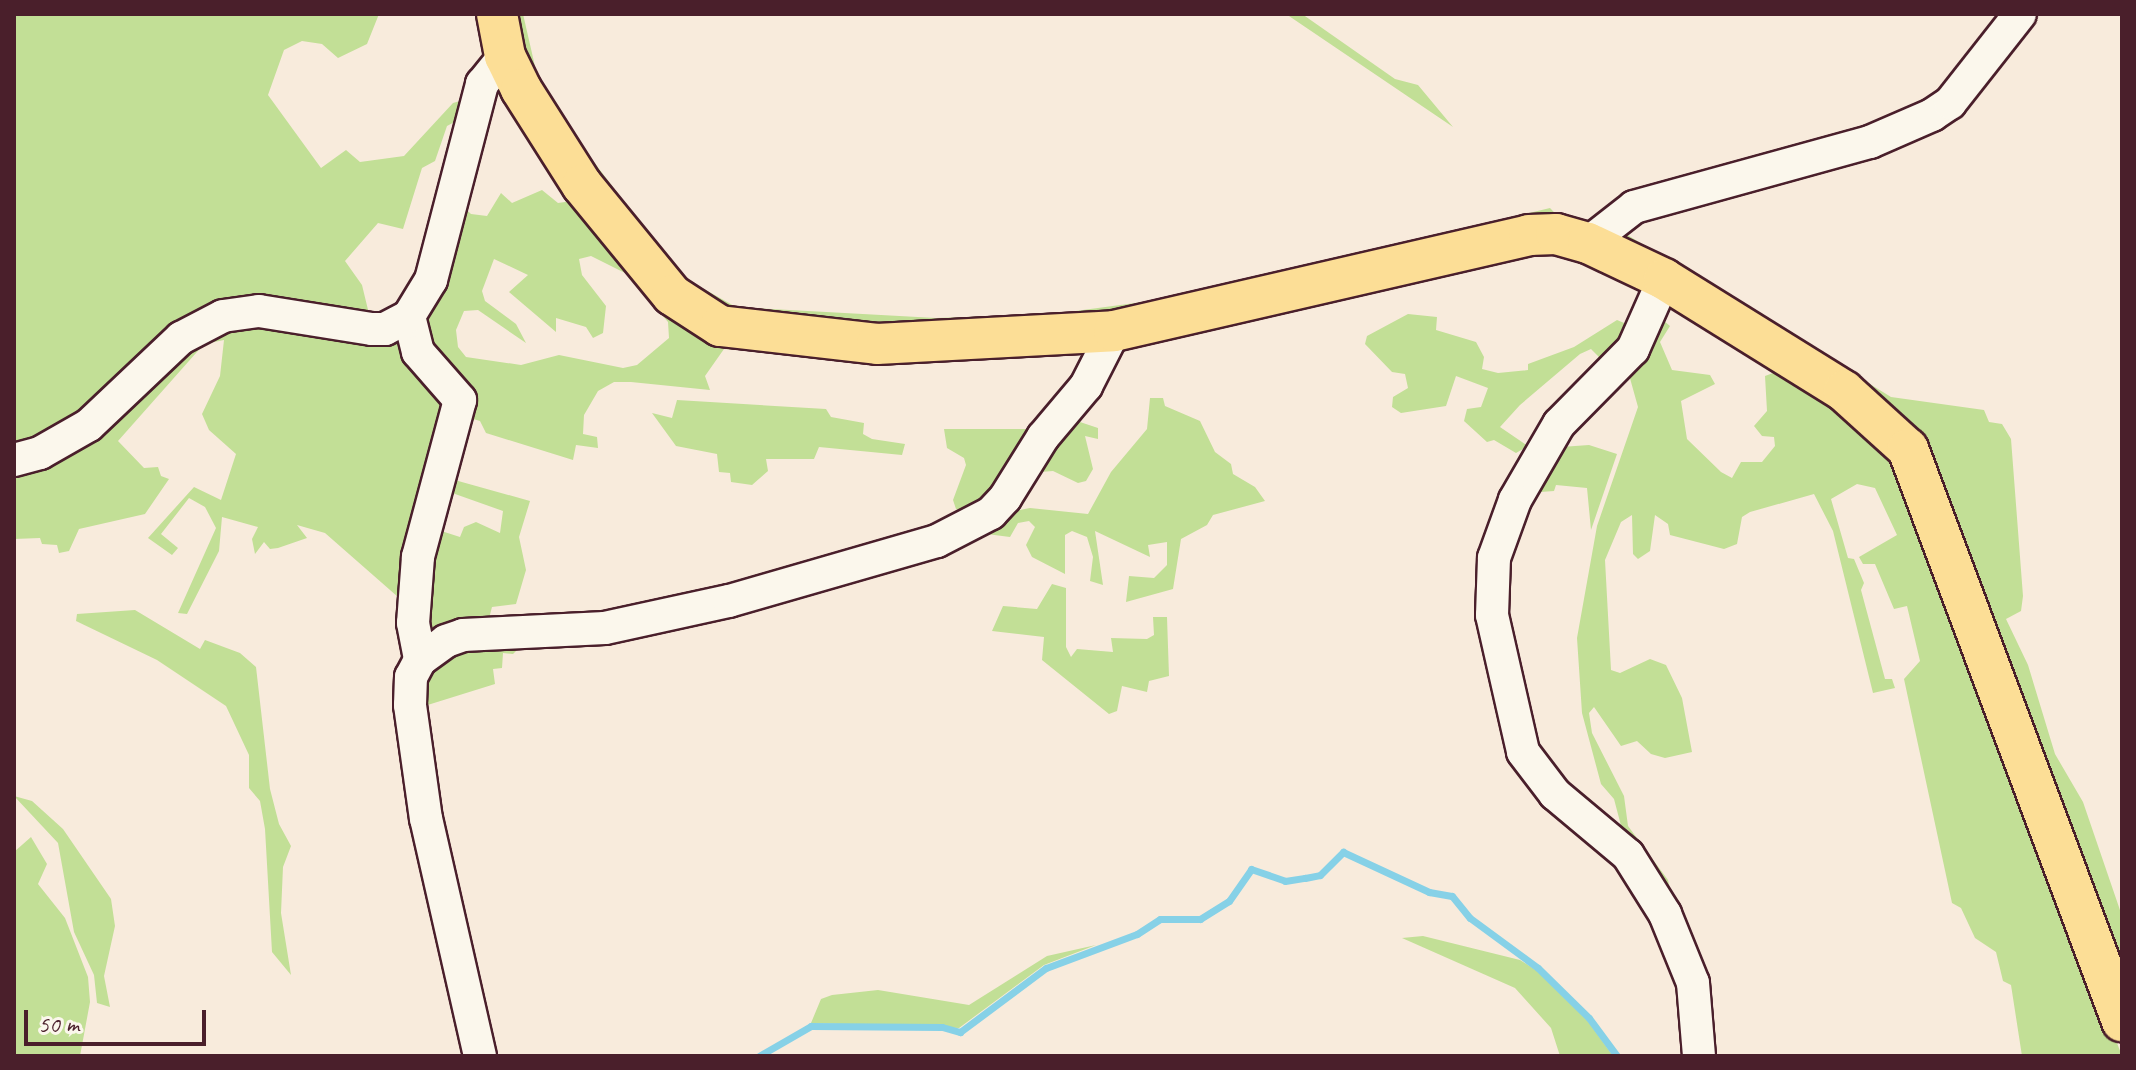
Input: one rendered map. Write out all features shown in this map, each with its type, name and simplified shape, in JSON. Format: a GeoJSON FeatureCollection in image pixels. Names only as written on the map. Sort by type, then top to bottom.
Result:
{"type":"FeatureCollection","features":[{"type":"Feature","properties":{"kind":"main road"},"geometry":{"type":"LineString","coordinates":[[497,14],[505,56],[560,151],[643,263],[672,295],[720,326],[877,344],[1114,331],[1500,239],[1556,234],[1588,243],[1664,279],[1844,391],[1892,429],[1908,449],[2122,1021]]}},
{"type":"Feature","properties":{"kind":"street"},"geometry":{"type":"LineString","coordinates":[[1588,243],[1634,207],[1870,142],[1932,115],[1950,103],[2020,14]]}},
{"type":"Feature","properties":{"kind":"street"},"geometry":{"type":"LineString","coordinates":[[14,460],[40,453],[89,425],[181,338],[223,316],[259,311],[385,329],[409,316],[431,280],[482,84],[505,56]]}},
{"type":"Feature","properties":{"kind":"street"},"geometry":{"type":"LineString","coordinates":[[1664,279],[1633,349],[1559,424],[1515,500],[1494,558],[1492,615],[1523,752],[1555,794],[1628,855],[1652,891],[1693,983],[1699,1056]]}},
{"type":"Feature","properties":{"kind":"street"},"geometry":{"type":"LineString","coordinates":[[409,316],[418,352],[460,400],[418,557],[413,623],[420,660]]}},
{"type":"Feature","properties":{"kind":"street"},"geometry":{"type":"LineString","coordinates":[[480,1056],[421,790],[410,705],[411,677],[420,660],[446,641],[463,635],[605,628],[743,598],[937,541],[991,513],[1005,498],[1043,437],[1086,386],[1114,331]]}},
{"type":"Feature","properties":{"kind":"green space"},"geometry":{"type":"Polygon","coordinates":[[[14,14],[379,14],[367,44],[338,58],[322,44],[302,41],[284,50],[268,95],[321,168],[346,150],[360,162],[404,156],[453,103],[467,99],[460,119],[447,126],[435,161],[422,168],[403,229],[378,223],[345,261],[362,285],[370,318],[254,300],[108,399],[14,453],[14,14]]]}},
{"type":"Feature","properties":{"kind":"green space"},"geometry":{"type":"Polygon","coordinates":[[[509,14],[523,14],[537,75],[581,145],[638,220],[688,280],[736,307],[936,318],[1053,314],[1195,295],[1550,208],[1571,230],[1172,307],[891,326],[744,319],[687,295],[543,103],[509,14]]]}},
{"type":"Feature","properties":{"kind":"green space"},"geometry":{"type":"Polygon","coordinates":[[[1286,14],[1302,14],[1395,79],[1418,85],[1453,127],[1286,14]]]}},
{"type":"Feature","properties":{"kind":"green space"},"geometry":{"type":"Polygon","coordinates":[[[501,87],[664,305],[1086,349],[1091,354],[895,361],[724,349],[705,376],[710,390],[614,382],[598,391],[584,415],[583,434],[597,437],[598,448],[576,445],[573,460],[486,433],[480,421],[463,416],[420,337],[458,202],[471,214],[487,216],[501,193],[512,203],[542,190],[558,203],[572,201],[499,95],[489,90],[501,87]],[[591,256],[579,259],[582,275],[606,306],[603,333],[593,338],[586,327],[556,318],[556,332],[509,292],[528,275],[494,259],[482,291],[485,301],[516,324],[526,343],[478,310],[464,311],[456,330],[458,347],[466,357],[521,365],[559,355],[623,368],[637,365],[669,338],[668,322],[627,274],[591,256]]]}},
{"type":"Feature","properties":{"kind":"green space"},"geometry":{"type":"Polygon","coordinates":[[[1621,231],[1891,397],[1984,410],[1989,422],[2002,424],[2011,439],[2023,596],[2021,611],[2006,619],[2028,665],[2055,754],[2083,802],[2122,916],[2122,981],[1933,476],[1611,241],[1621,231]]]}},
{"type":"Feature","properties":{"kind":"green space"},"geometry":{"type":"Polygon","coordinates":[[[1652,311],[1670,326],[1660,342],[1672,370],[1710,375],[1715,384],[1681,401],[1687,439],[1721,472],[1732,478],[1741,462],[1762,462],[1775,446],[1774,437],[1762,436],[1754,426],[1767,411],[1765,376],[1773,373],[1698,321],[1819,395],[1888,449],[2122,1056],[2022,1056],[2011,985],[2003,981],[1996,952],[1975,938],[1961,908],[1952,903],[1904,679],[1920,661],[1907,606],[1894,609],[1875,564],[1863,564],[1859,557],[1897,535],[1875,488],[1857,484],[1831,499],[1848,558],[1854,559],[1864,583],[1861,590],[1885,679],[1892,679],[1895,688],[1873,693],[1833,531],[1814,494],[1750,512],[1742,517],[1737,544],[1724,549],[1670,535],[1668,524],[1655,515],[1650,551],[1638,559],[1633,554],[1632,515],[1621,522],[1605,560],[1611,670],[1620,673],[1650,659],[1666,665],[1682,698],[1692,752],[1665,758],[1651,754],[1637,741],[1621,746],[1594,707],[1589,713],[1592,733],[1624,796],[1628,826],[1668,880],[1672,899],[1624,837],[1614,799],[1601,784],[1582,713],[1577,638],[1597,526],[1638,407],[1626,364],[1652,311]]]}},
{"type":"Feature","properties":{"kind":"green space"},"geometry":{"type":"Polygon","coordinates":[[[1408,314],[1437,317],[1436,330],[1476,342],[1484,357],[1482,369],[1498,373],[1528,370],[1528,364],[1574,347],[1617,320],[1636,328],[1603,361],[1591,349],[1580,354],[1520,405],[1500,427],[1528,446],[1516,453],[1494,440],[1487,442],[1464,421],[1467,409],[1481,407],[1488,388],[1456,376],[1446,406],[1401,413],[1392,407],[1393,397],[1408,388],[1405,374],[1392,372],[1365,344],[1367,336],[1408,314]]]}},
{"type":"Feature","properties":{"kind":"green space"},"geometry":{"type":"Polygon","coordinates":[[[225,322],[404,328],[450,394],[406,604],[325,533],[297,525],[307,538],[270,549],[264,542],[255,554],[252,539],[258,527],[222,517],[219,551],[187,614],[178,613],[216,528],[205,507],[189,498],[161,534],[178,548],[172,555],[148,538],[194,487],[221,500],[236,454],[209,430],[202,414],[220,376],[224,340],[204,344],[118,441],[144,468],[158,467],[161,476],[169,479],[145,514],[79,529],[69,551],[59,553],[57,545],[42,544],[40,538],[14,539],[14,467],[225,322]]]}},
{"type":"Feature","properties":{"kind":"green space"},"geometry":{"type":"Polygon","coordinates":[[[1150,398],[1163,398],[1165,406],[1200,421],[1215,452],[1231,464],[1233,474],[1255,487],[1265,501],[1213,515],[1207,525],[1181,539],[1173,589],[1126,602],[1129,576],[1154,578],[1167,565],[1167,542],[1148,545],[1150,557],[1095,531],[1103,585],[1090,581],[1093,557],[1087,537],[1072,531],[1065,535],[1065,574],[1032,557],[1026,545],[1035,527],[1029,521],[1018,523],[1010,537],[971,532],[998,514],[1030,508],[1088,514],[1111,472],[1147,429],[1150,398]]]}},
{"type":"Feature","properties":{"kind":"green space"},"geometry":{"type":"Polygon","coordinates":[[[677,400],[826,409],[831,417],[864,423],[863,434],[872,439],[905,444],[902,455],[819,447],[814,459],[766,459],[768,471],[752,485],[731,482],[730,473],[719,472],[717,454],[676,446],[652,413],[672,418],[677,400]]]}},
{"type":"Feature","properties":{"kind":"green space"},"geometry":{"type":"Polygon","coordinates":[[[1068,418],[1098,428],[1098,439],[1085,436],[1093,469],[1086,481],[1078,483],[1053,471],[1027,473],[1068,418]]]}},
{"type":"Feature","properties":{"kind":"green space"},"geometry":{"type":"Polygon","coordinates":[[[944,429],[1041,429],[974,514],[956,509],[953,500],[966,465],[964,458],[947,448],[944,429]]]}},
{"type":"Feature","properties":{"kind":"green space"},"geometry":{"type":"Polygon","coordinates":[[[1589,445],[1617,454],[1591,530],[1587,488],[1556,485],[1554,491],[1527,493],[1561,447],[1589,445]]]}},
{"type":"Feature","properties":{"kind":"green space"},"geometry":{"type":"Polygon","coordinates":[[[444,477],[530,501],[519,537],[526,570],[516,604],[492,607],[487,626],[424,638],[432,528],[460,537],[464,527],[476,522],[500,533],[503,511],[441,489],[444,477]]]}},
{"type":"Feature","properties":{"kind":"green space"},"geometry":{"type":"Polygon","coordinates":[[[1052,584],[1066,588],[1066,647],[1071,657],[1077,649],[1113,652],[1111,638],[1147,639],[1154,635],[1153,617],[1167,617],[1169,676],[1149,681],[1147,692],[1122,686],[1117,711],[1109,714],[1042,660],[1044,637],[992,631],[1003,606],[1037,609],[1052,584]]]}},
{"type":"Feature","properties":{"kind":"green space"},"geometry":{"type":"Polygon","coordinates":[[[135,610],[200,649],[205,640],[240,653],[256,667],[270,789],[279,824],[291,846],[283,867],[281,913],[291,975],[272,952],[265,829],[260,801],[249,788],[249,755],[226,706],[157,660],[76,621],[77,614],[135,610]]]}},
{"type":"Feature","properties":{"kind":"green space"},"geometry":{"type":"Polygon","coordinates":[[[522,645],[513,654],[503,653],[502,668],[493,669],[495,684],[418,708],[417,696],[439,652],[522,645]]]}},
{"type":"Feature","properties":{"kind":"green space"},"geometry":{"type":"Polygon","coordinates":[[[14,796],[32,801],[63,829],[111,899],[115,926],[104,976],[110,1007],[97,1003],[94,975],[74,932],[58,843],[14,796]]]}},
{"type":"Feature","properties":{"kind":"green space"},"geometry":{"type":"Polygon","coordinates":[[[31,837],[47,864],[38,884],[65,918],[88,977],[90,1002],[80,1056],[14,1055],[14,852],[31,837]]]}},
{"type":"Feature","properties":{"kind":"green space"},"geometry":{"type":"Polygon","coordinates":[[[1423,936],[1520,960],[1536,970],[1587,1020],[1613,1056],[1560,1056],[1551,1028],[1515,988],[1402,938],[1423,936]]]}},
{"type":"Feature","properties":{"kind":"green space"},"geometry":{"type":"Polygon","coordinates":[[[1096,945],[1044,965],[959,1028],[811,1023],[821,999],[832,995],[878,990],[969,1005],[1047,956],[1096,945]]]}},
{"type":"Feature","properties":{"kind":"waterway"},"geometry":{"type":"LineString","coordinates":[[759,1056],[811,1026],[942,1027],[960,1032],[1046,968],[1137,934],[1160,919],[1200,919],[1229,901],[1251,869],[1285,881],[1305,878],[1320,875],[1343,852],[1429,892],[1452,896],[1470,918],[1538,968],[1589,1018],[1617,1056]]}}]}
